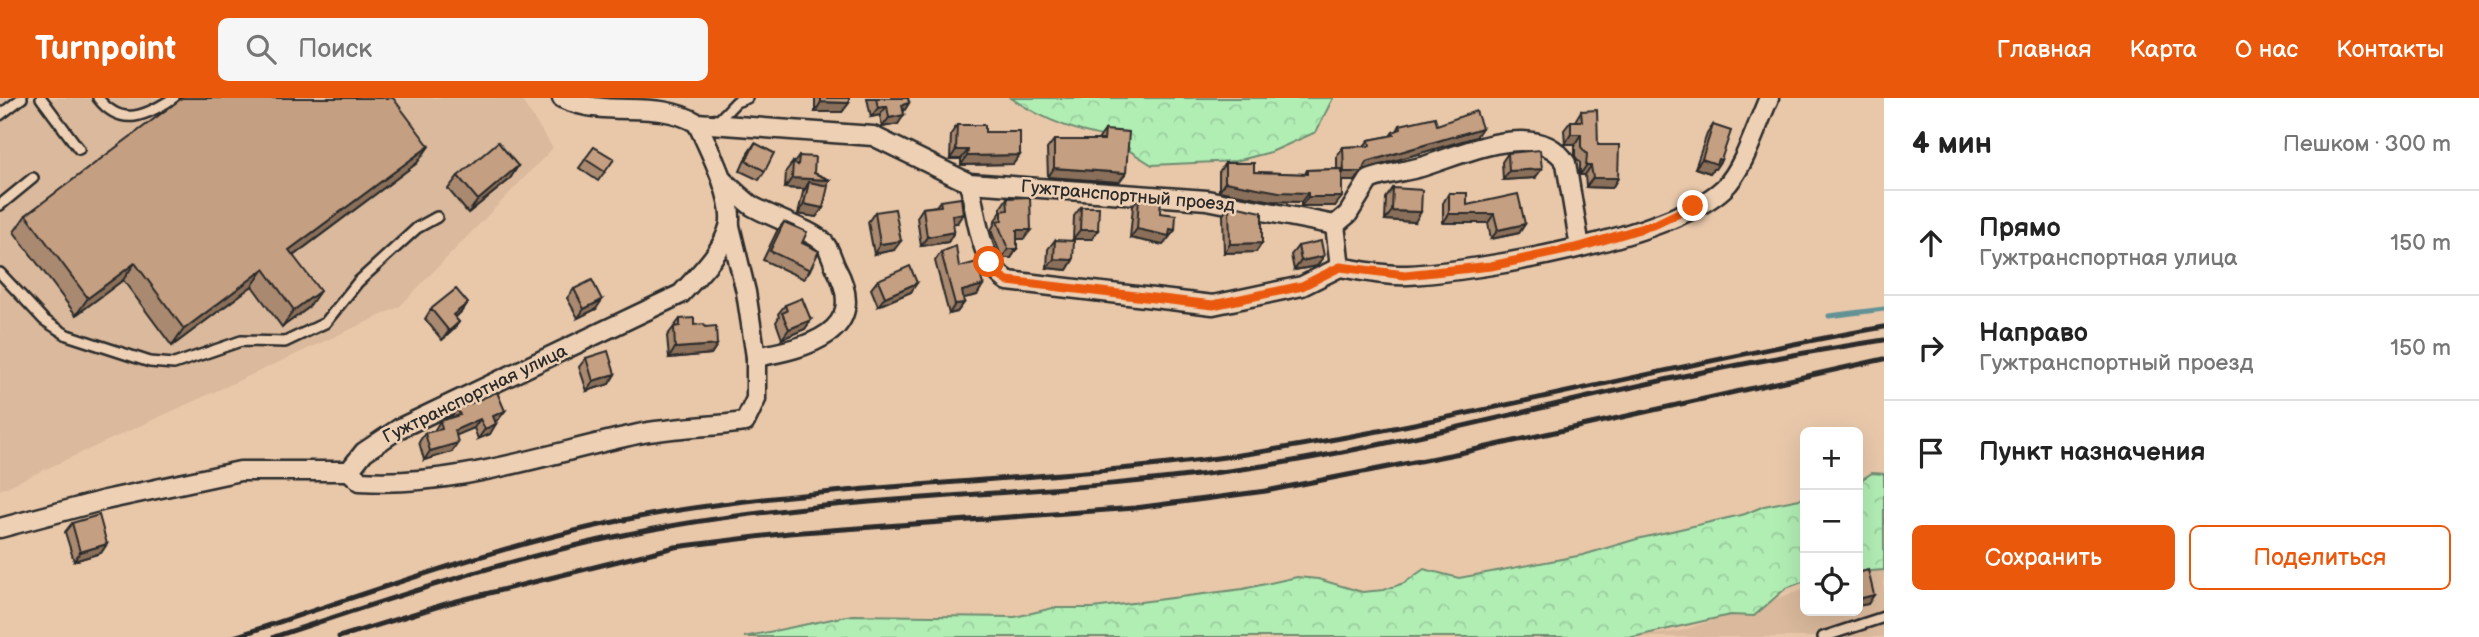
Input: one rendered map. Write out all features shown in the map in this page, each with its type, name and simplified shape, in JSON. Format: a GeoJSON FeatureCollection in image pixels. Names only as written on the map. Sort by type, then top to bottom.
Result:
{"type":"FeatureCollection","features":[{"type":"Feature","properties":{"kind":"street","name":"Гужтранспортный проезд"},"geometry":{"type":"LineString","coordinates":[[562,98],[581,107],[652,104],[683,111],[706,123],[873,136],[970,183],[1207,200],[1335,225]]}},
{"type":"Feature","properties":{"kind":"street"},"geometry":{"type":"LineString","coordinates":[[970,183],[989,262],[998,275],[1008,281],[1213,305],[1302,286],[1340,267],[1405,275],[1491,266],[1580,247],[1656,224],[1723,189],[1735,173],[1769,98]]}},
{"type":"Feature","properties":{"kind":"street"},"geometry":{"type":"LineString","coordinates":[[0,528],[105,500],[240,471],[349,471],[360,481],[387,482],[479,474],[641,434],[745,422],[756,399],[756,357],[746,292],[730,226],[723,181],[706,123]]}},
{"type":"Feature","properties":{"kind":"street"},"geometry":{"type":"LineString","coordinates":[[1340,267],[1335,225],[1348,214],[1369,180],[1505,141],[1530,143],[1561,154],[1566,163],[1580,247]]}},
{"type":"Feature","properties":{"kind":"street"},"geometry":{"type":"LineString","coordinates":[[723,181],[751,205],[824,242],[848,295],[846,313],[825,335],[796,350],[756,357]]}},
{"type":"Feature","properties":{"kind":"street","name":"Гужтранспортная улица"},"geometry":{"type":"LineString","coordinates":[[349,471],[363,452],[400,428],[681,294],[709,263],[730,226]]}},
{"type":"Feature","properties":{"kind":"lane"},"geometry":{"type":"LineString","coordinates":[[0,115],[22,98]]}},
{"type":"Feature","properties":{"kind":"lane"},"geometry":{"type":"LineString","coordinates":[[41,98],[79,149]]}},
{"type":"Feature","properties":{"kind":"lane"},"geometry":{"type":"LineString","coordinates":[[98,98],[108,111],[125,117],[147,114],[174,98]]}},
{"type":"Feature","properties":{"kind":"lane"},"geometry":{"type":"LineString","coordinates":[[706,123],[736,102],[747,98]]}},
{"type":"Feature","properties":{"kind":"lane"},"geometry":{"type":"LineString","coordinates":[[0,205],[33,178]]}},
{"type":"Feature","properties":{"kind":"lane"},"geometry":{"type":"LineString","coordinates":[[0,273],[44,320],[67,335],[150,362],[174,365],[241,341],[285,342],[325,323],[358,282],[417,228],[437,217]]}},
{"type":"Feature","properties":{"kind":"lane"},"geometry":{"type":"LineString","coordinates":[[1822,637],[1884,617]]}},
{"type":"Feature","properties":{"kind":"shaded area"},"geometry":{"type":"Polygon","coordinates":[[[0,98],[520,98],[553,148],[399,307],[0,490],[0,98]]]}},
{"type":"Feature","properties":{"kind":"shaded area"},"geometry":{"type":"Polygon","coordinates":[[[1884,562],[1884,637],[1633,637],[1681,631],[1800,591],[1800,616],[1863,616],[1863,569],[1884,562]]]}},
{"type":"Feature","properties":{"kind":"green space"},"geometry":{"type":"Polygon","coordinates":[[[1011,98],[1333,98],[1316,132],[1271,152],[1236,161],[1152,165],[1130,151],[1124,139],[1065,126],[1011,98]]]}},
{"type":"Feature","properties":{"kind":"green space"},"geometry":{"type":"Polygon","coordinates":[[[1872,473],[1884,474],[1884,570],[1863,572],[1863,479],[1872,473]]]}},
{"type":"Feature","properties":{"kind":"green space"},"geometry":{"type":"Polygon","coordinates":[[[1800,499],[1800,583],[1786,588],[1754,616],[1730,615],[1633,637],[744,637],[852,615],[1015,617],[1053,608],[1093,608],[1243,589],[1297,577],[1318,579],[1362,592],[1384,590],[1404,583],[1424,569],[1459,578],[1583,555],[1637,539],[1745,514],[1764,506],[1800,499]]]}},
{"type":"Feature","properties":{"kind":"building"},"geometry":{"type":"Polygon","coordinates":[[[182,98],[393,98],[429,146],[289,250],[320,291],[294,310],[264,269],[184,329],[135,263],[88,298],[26,215],[182,98]]]}},
{"type":"Feature","properties":{"kind":"building"},"geometry":{"type":"Polygon","coordinates":[[[821,98],[849,98],[849,103],[821,102],[821,98]]]}},
{"type":"Feature","properties":{"kind":"building"},"geometry":{"type":"Polygon","coordinates":[[[876,98],[908,98],[909,103],[902,105],[904,115],[889,118],[887,106],[878,108],[876,98]]]}},
{"type":"Feature","properties":{"kind":"building"},"geometry":{"type":"Polygon","coordinates":[[[1597,110],[1598,145],[1619,145],[1618,178],[1593,178],[1591,166],[1586,166],[1587,154],[1581,147],[1581,134],[1571,134],[1571,121],[1582,121],[1581,111],[1597,110]]]}},
{"type":"Feature","properties":{"kind":"building"},"geometry":{"type":"Polygon","coordinates":[[[1476,111],[1482,128],[1366,162],[1362,172],[1344,172],[1343,147],[1370,146],[1369,140],[1394,135],[1393,132],[1401,129],[1400,125],[1435,117],[1437,125],[1476,111]]]}},
{"type":"Feature","properties":{"kind":"building"},"geometry":{"type":"Polygon","coordinates":[[[957,125],[985,125],[985,132],[1020,132],[1020,155],[967,156],[968,150],[956,150],[957,125]]]}},
{"type":"Feature","properties":{"kind":"building"},"geometry":{"type":"Polygon","coordinates":[[[1713,125],[1731,131],[1721,160],[1718,159],[1716,164],[1702,159],[1713,125]]]}},
{"type":"Feature","properties":{"kind":"building"},"geometry":{"type":"Polygon","coordinates":[[[1105,130],[1129,132],[1126,173],[1054,168],[1054,140],[1104,140],[1105,130]]]}},
{"type":"Feature","properties":{"kind":"building"},"geometry":{"type":"Polygon","coordinates":[[[498,142],[518,166],[478,200],[458,176],[498,142]]]}},
{"type":"Feature","properties":{"kind":"building"},"geometry":{"type":"Polygon","coordinates":[[[755,143],[774,153],[765,171],[746,161],[755,143]]]}},
{"type":"Feature","properties":{"kind":"building"},"geometry":{"type":"Polygon","coordinates":[[[594,147],[614,159],[605,172],[585,159],[594,147]]]}},
{"type":"Feature","properties":{"kind":"building"},"geometry":{"type":"Polygon","coordinates":[[[1540,150],[1542,169],[1509,171],[1508,153],[1540,150]]]}},
{"type":"Feature","properties":{"kind":"building"},"geometry":{"type":"Polygon","coordinates":[[[799,156],[815,157],[814,173],[830,180],[792,178],[793,162],[798,165],[799,156]]]}},
{"type":"Feature","properties":{"kind":"building"},"geometry":{"type":"Polygon","coordinates":[[[1225,163],[1254,163],[1254,172],[1307,174],[1307,170],[1342,169],[1342,197],[1308,197],[1308,193],[1279,192],[1225,182],[1225,163]]]}},
{"type":"Feature","properties":{"kind":"building"},"geometry":{"type":"Polygon","coordinates":[[[809,182],[828,186],[823,208],[804,204],[809,182]]]}},
{"type":"Feature","properties":{"kind":"building"},"geometry":{"type":"Polygon","coordinates":[[[1393,188],[1422,190],[1421,212],[1392,211],[1393,188]]]}},
{"type":"Feature","properties":{"kind":"building"},"geometry":{"type":"Polygon","coordinates":[[[1449,193],[1467,193],[1467,205],[1518,194],[1525,224],[1498,230],[1494,214],[1449,214],[1449,193]]]}},
{"type":"Feature","properties":{"kind":"building"},"geometry":{"type":"Polygon","coordinates":[[[1030,197],[1031,230],[1017,230],[1017,249],[1008,249],[997,221],[1002,220],[1002,211],[1008,210],[1007,198],[1030,197]]]}},
{"type":"Feature","properties":{"kind":"building"},"geometry":{"type":"Polygon","coordinates":[[[1139,197],[1161,198],[1160,213],[1176,215],[1175,230],[1170,229],[1169,236],[1137,229],[1139,197]]]}},
{"type":"Feature","properties":{"kind":"building"},"geometry":{"type":"Polygon","coordinates":[[[961,198],[963,214],[952,215],[954,232],[927,237],[923,208],[941,206],[940,201],[961,198]]]}},
{"type":"Feature","properties":{"kind":"building"},"geometry":{"type":"Polygon","coordinates":[[[1229,205],[1262,212],[1262,243],[1230,244],[1229,205]]]}},
{"type":"Feature","properties":{"kind":"building"},"geometry":{"type":"Polygon","coordinates":[[[1081,207],[1099,207],[1098,230],[1080,230],[1081,207]]]}},
{"type":"Feature","properties":{"kind":"building"},"geometry":{"type":"Polygon","coordinates":[[[895,209],[901,241],[880,244],[875,212],[895,209]]]}},
{"type":"Feature","properties":{"kind":"building"},"geometry":{"type":"Polygon","coordinates":[[[784,222],[807,232],[802,243],[819,251],[810,270],[770,251],[784,222]]]}},
{"type":"Feature","properties":{"kind":"building"},"geometry":{"type":"Polygon","coordinates":[[[1055,240],[1074,241],[1073,260],[1054,259],[1055,240]]]}},
{"type":"Feature","properties":{"kind":"building"},"geometry":{"type":"Polygon","coordinates":[[[1321,241],[1324,256],[1301,261],[1298,246],[1321,241]]]}},
{"type":"Feature","properties":{"kind":"building"},"geometry":{"type":"Polygon","coordinates":[[[956,246],[959,267],[977,262],[983,285],[962,291],[964,303],[955,304],[941,252],[956,246]]]}},
{"type":"Feature","properties":{"kind":"building"},"geometry":{"type":"Polygon","coordinates":[[[910,266],[917,283],[885,297],[878,280],[910,266]]]}},
{"type":"Feature","properties":{"kind":"building"},"geometry":{"type":"Polygon","coordinates":[[[592,280],[602,300],[584,309],[574,289],[592,280]]]}},
{"type":"Feature","properties":{"kind":"building"},"geometry":{"type":"Polygon","coordinates":[[[456,289],[468,303],[453,315],[459,322],[449,331],[431,309],[456,289]]]}},
{"type":"Feature","properties":{"kind":"building"},"geometry":{"type":"Polygon","coordinates":[[[802,298],[811,320],[789,329],[782,313],[787,311],[785,305],[802,298]]]}},
{"type":"Feature","properties":{"kind":"building"},"geometry":{"type":"Polygon","coordinates":[[[694,318],[694,325],[716,326],[717,345],[675,348],[674,327],[680,326],[680,319],[694,318]]]}},
{"type":"Feature","properties":{"kind":"building"},"geometry":{"type":"Polygon","coordinates":[[[608,351],[615,374],[593,381],[586,358],[608,351]]]}},
{"type":"Feature","properties":{"kind":"building"},"geometry":{"type":"Polygon","coordinates":[[[497,392],[505,411],[493,416],[496,424],[485,429],[480,419],[455,430],[458,443],[430,451],[425,433],[442,429],[440,421],[460,415],[457,409],[497,392]]]}},
{"type":"Feature","properties":{"kind":"building"},"geometry":{"type":"Polygon","coordinates":[[[99,515],[107,544],[80,552],[72,523],[99,515]]]}},
{"type":"Feature","properties":{"kind":"building"},"geometry":{"type":"Polygon","coordinates":[[[1868,570],[1874,595],[1863,598],[1863,572],[1868,570]]]}},
{"type":"Feature","properties":{"kind":"waterway"},"geometry":{"type":"LineString","coordinates":[[1829,316],[1884,309]]}},
{"type":"Feature","properties":{"kind":"railway"},"geometry":{"type":"LineString","coordinates":[[234,637],[451,565],[617,521],[673,511],[817,493],[1108,470],[1253,453],[1411,425],[1884,327]]}},
{"type":"Feature","properties":{"kind":"railway"},"geometry":{"type":"LineString","coordinates":[[274,637],[520,560],[671,526],[818,507],[1114,484],[1262,466],[1402,440],[1695,373],[1884,340]]}},
{"type":"Feature","properties":{"kind":"railway"},"geometry":{"type":"LineString","coordinates":[[339,637],[449,603],[675,547],[789,533],[1135,508],[1266,491],[1460,453],[1884,359]]}},
{"type":"Feature","properties":{"kind":"route"},"geometry":{"type":"LineString","coordinates":[[989,262],[998,275],[1008,281],[1213,305],[1302,286],[1340,267],[1405,275],[1491,266],[1580,247],[1656,224],[1693,206]]}}]}
